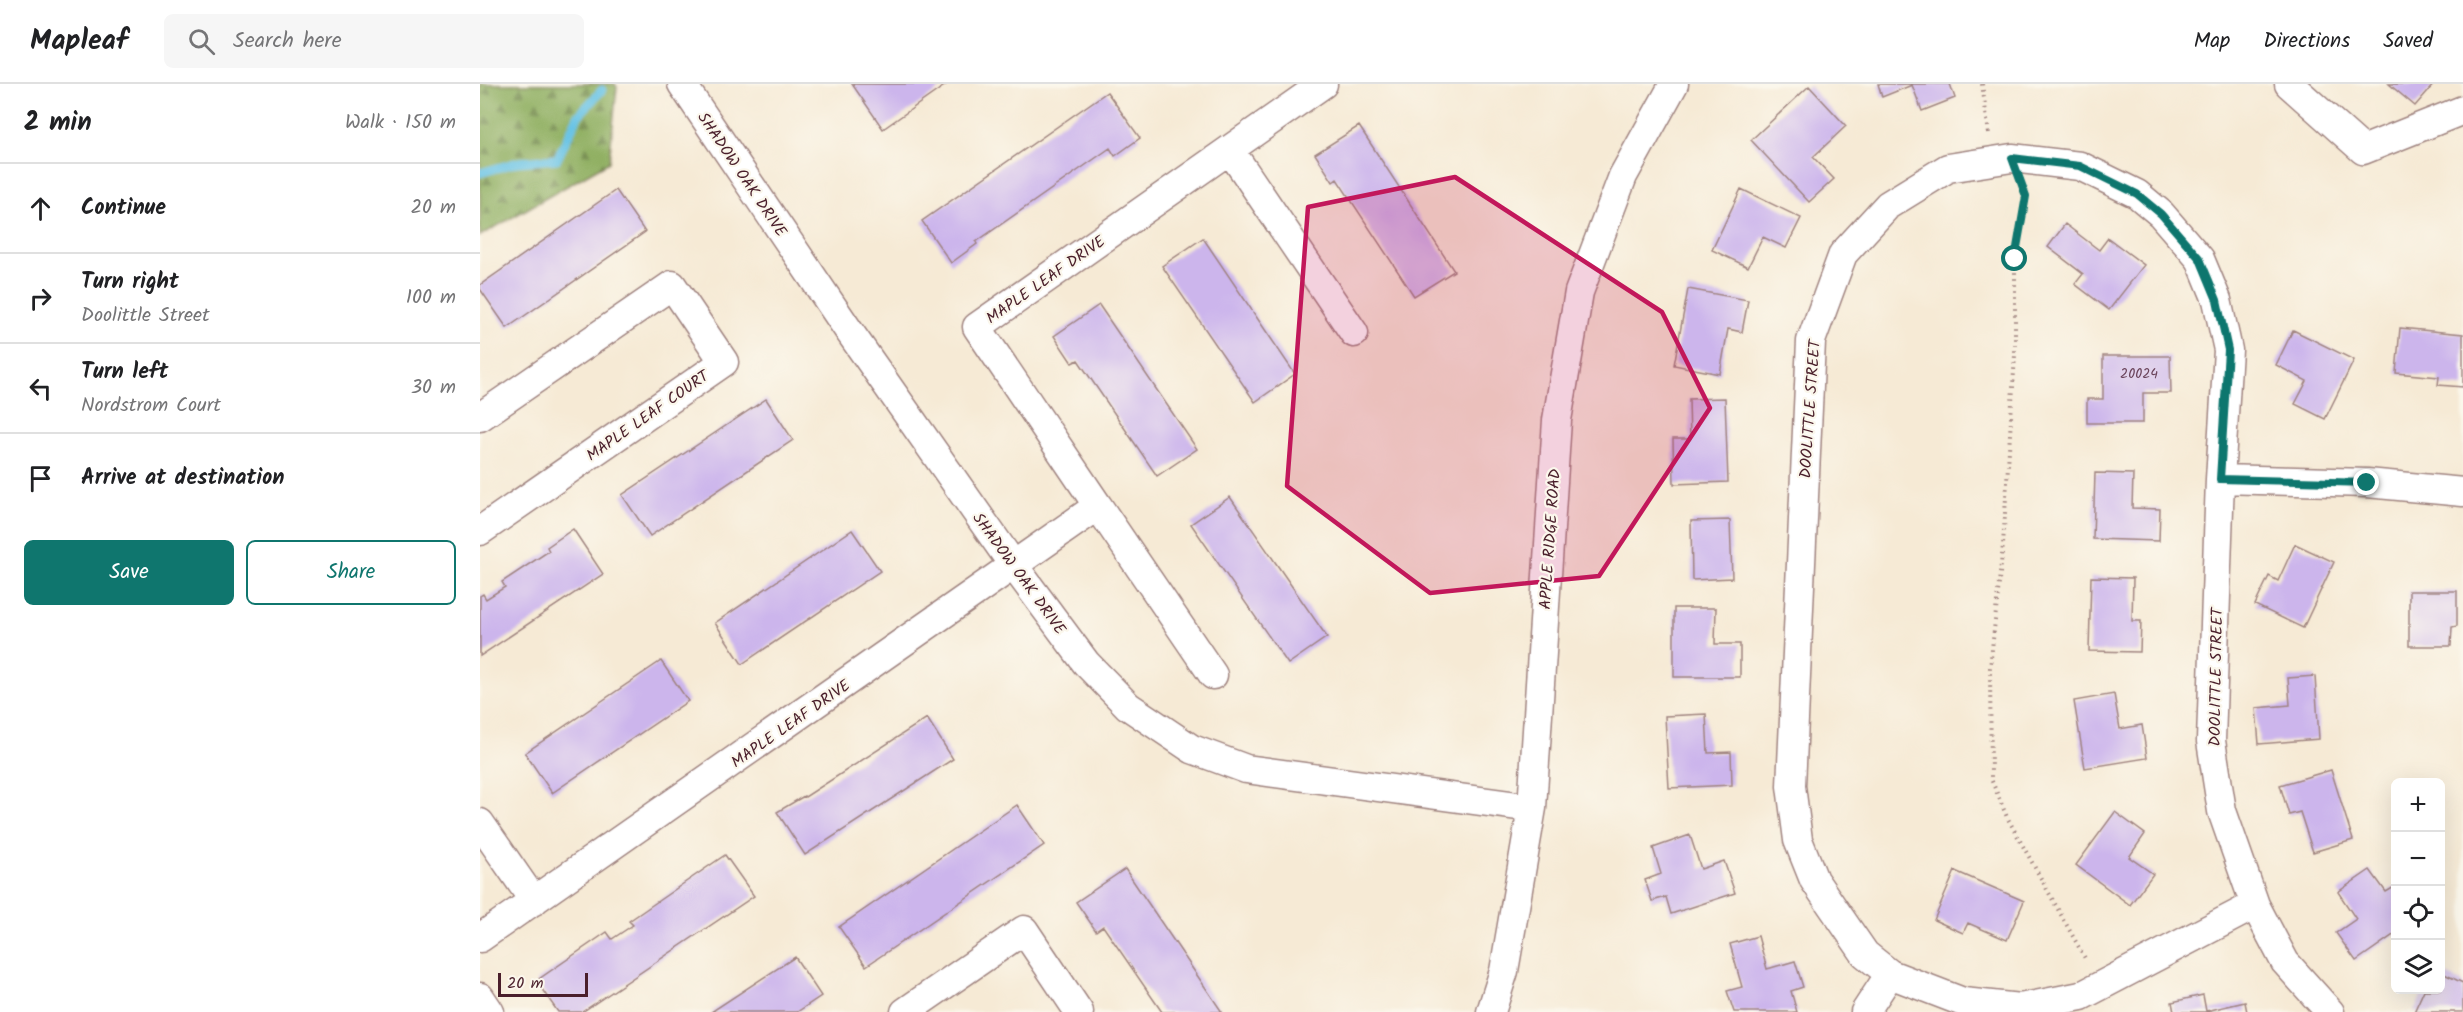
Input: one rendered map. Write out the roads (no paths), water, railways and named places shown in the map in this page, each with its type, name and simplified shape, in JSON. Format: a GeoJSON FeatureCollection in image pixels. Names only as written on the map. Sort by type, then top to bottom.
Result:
{"type":"FeatureCollection","features":[{"type":"Feature","properties":{"kind":"street","name":"SHADOW OAK DRIVE"},"geometry":{"type":"LineString","coordinates":[[682,84],[849,331],[1014,566],[1086,663],[1128,706],[1192,749],[1246,769],[1532,808]]}},
{"type":"Feature","properties":{"kind":"street"},"geometry":{"type":"LineString","coordinates":[[1323,84],[1230,150],[1354,333]]}},
{"type":"Feature","properties":{"kind":"street","name":"APPLE RIDGE ROAD"},"geometry":{"type":"LineString","coordinates":[[1491,1012],[1504,971],[1532,808],[1557,420],[1579,292],[1623,176],[1674,84]]}},
{"type":"Feature","properties":{"kind":"street"},"geometry":{"type":"LineString","coordinates":[[2289,84],[2363,150],[2463,110]]}},
{"type":"Feature","properties":{"kind":"street","name":"MAPLE LEAF DRIVE"},"geometry":{"type":"LineString","coordinates":[[1214,675],[977,327],[1230,150]]}},
{"type":"Feature","properties":{"kind":"street","name":"DOOLITTLE STREET"},"geometry":{"type":"LineString","coordinates":[[2255,905],[2081,996],[2020,1008],[1963,1002],[1890,974],[1864,954],[1814,880],[1798,840],[1791,786],[1811,341],[1843,254],[1888,205],[1948,168],[2002,160],[2080,166],[2137,194],[2161,214],[2200,259],[2217,300],[2228,350],[2220,479],[2211,741],[2222,811],[2255,905],[2285,962],[2330,1012]]}},
{"type":"Feature","properties":{"kind":"street","name":"MAPLE LEAF COURT"},"geometry":{"type":"LineString","coordinates":[[480,417],[672,285],[724,362],[480,531]]}},
{"type":"Feature","properties":{"kind":"street"},"geometry":{"type":"LineString","coordinates":[[2220,479],[2367,483],[2463,492]]}},
{"type":"Feature","properties":{"kind":"street","name":"MAPLE LEAF DRIVE"},"geometry":{"type":"LineString","coordinates":[[480,938],[1098,506]]}},
{"type":"Feature","properties":{"kind":"street"},"geometry":{"type":"LineString","coordinates":[[480,823],[534,902]]}},
{"type":"Feature","properties":{"kind":"street"},"geometry":{"type":"LineString","coordinates":[[906,1012],[1024,930],[1079,1012]]}},
{"type":"Feature","properties":{"kind":"street"},"geometry":{"type":"LineString","coordinates":[[1865,1012],[1890,974]]}},
{"type":"Feature","properties":{"kind":"street"},"geometry":{"type":"LineString","coordinates":[[480,997],[490,1012]]}},
{"type":"Feature","properties":{"kind":"waterway"},"geometry":{"type":"LineString","coordinates":[[480,173],[518,162],[557,159],[578,116],[602,90]]}}]}
